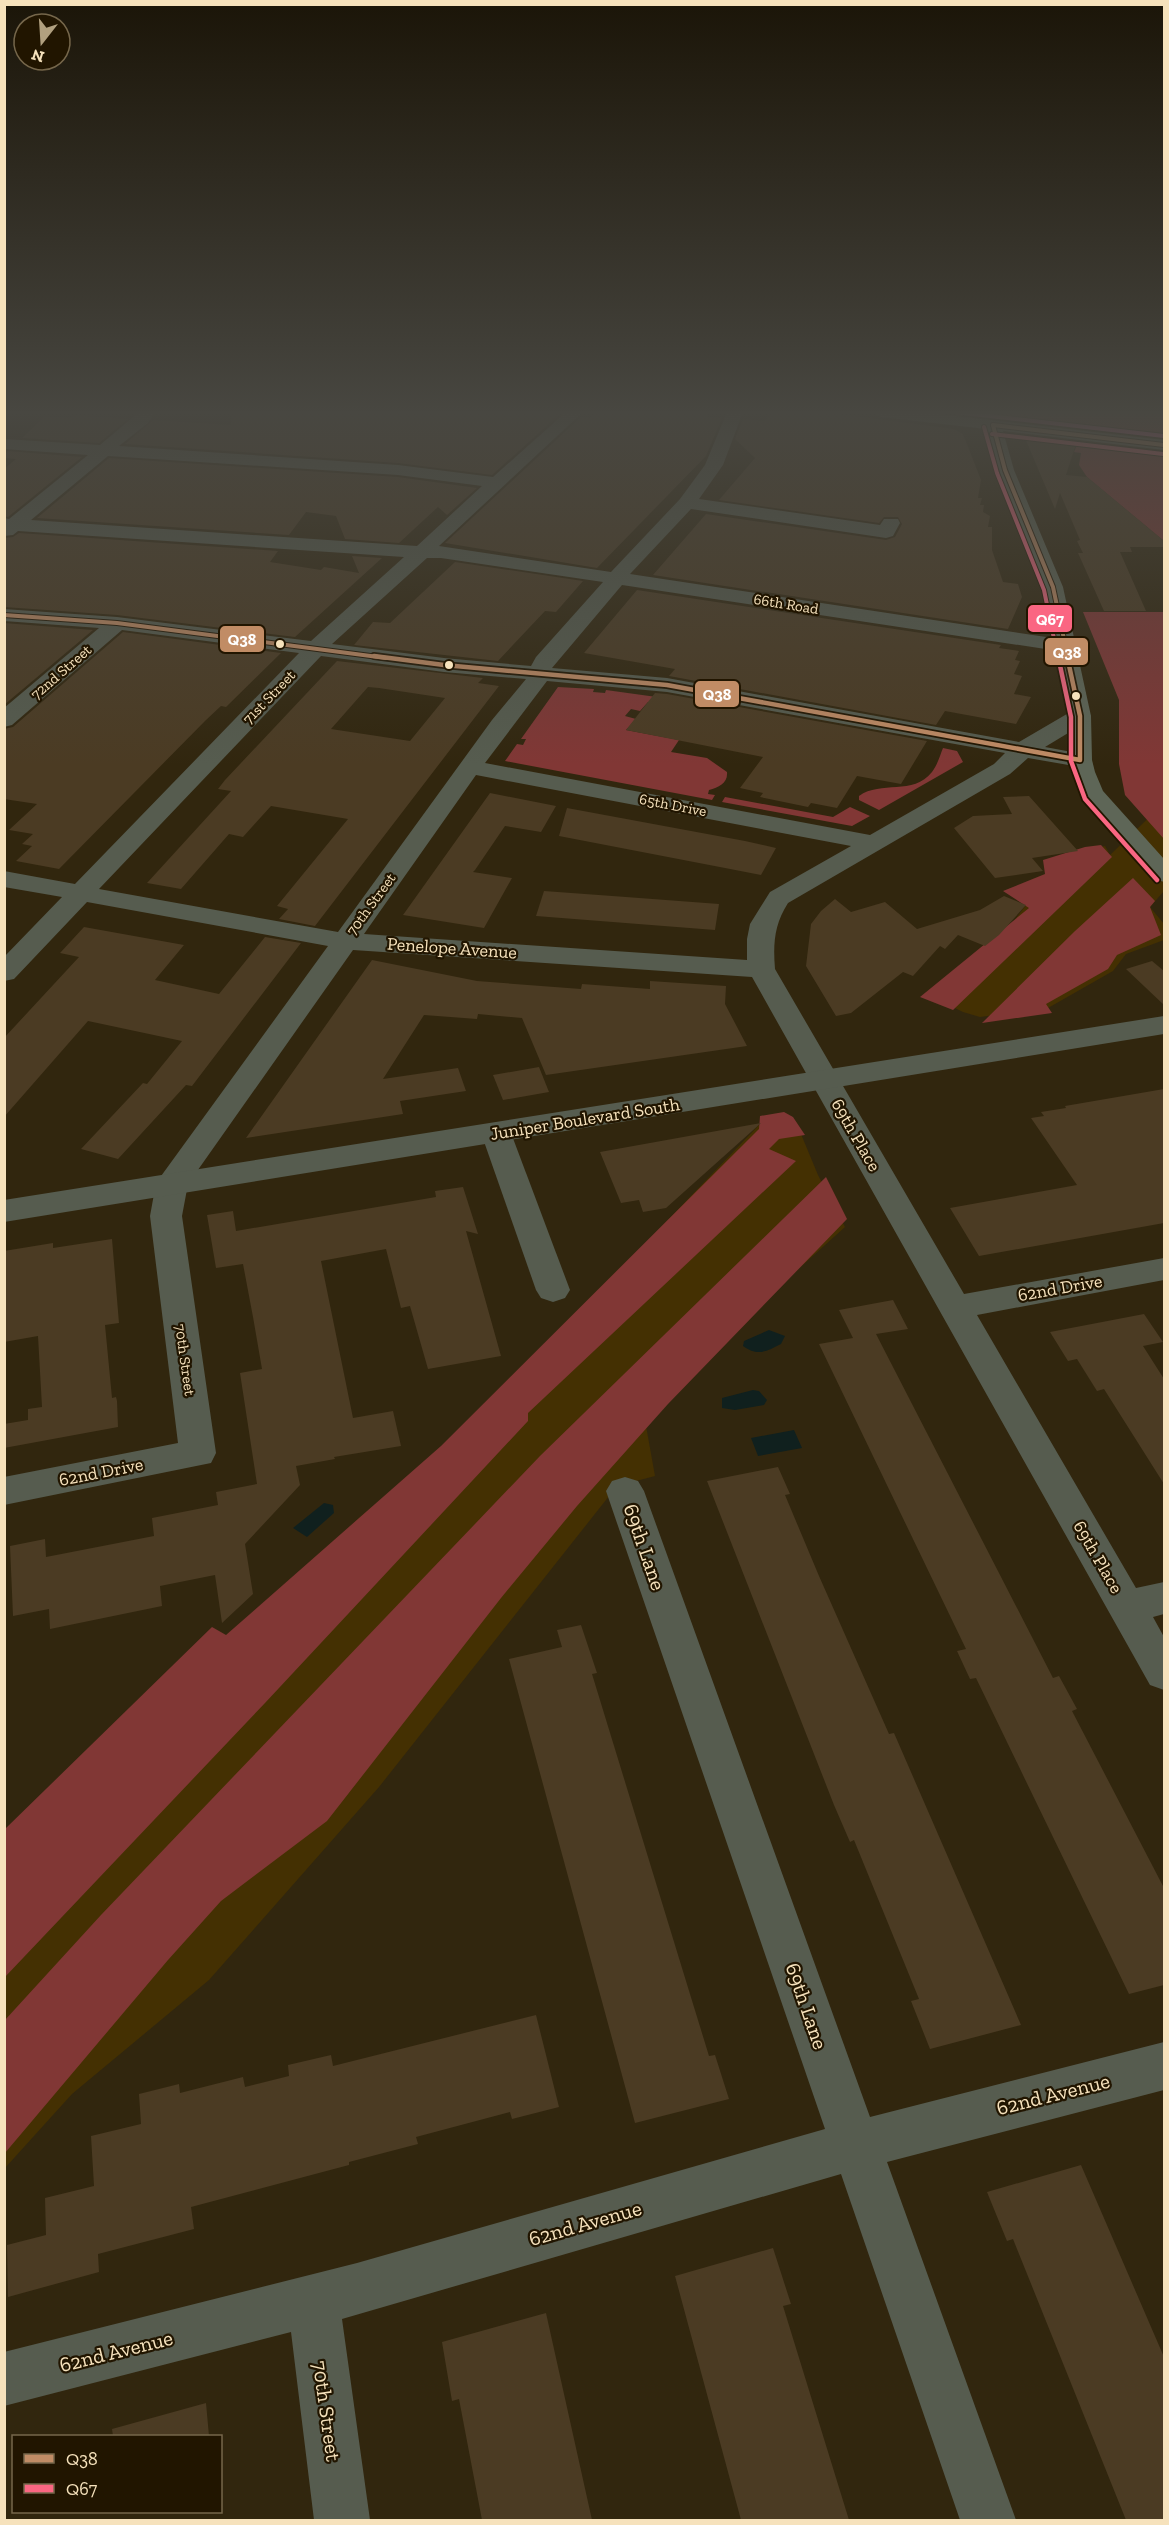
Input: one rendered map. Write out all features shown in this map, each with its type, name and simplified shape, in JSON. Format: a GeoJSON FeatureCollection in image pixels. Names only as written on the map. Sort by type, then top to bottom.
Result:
{"type":"FeatureCollection","features":[{"type":"Feature","properties":{"kind":"main road"},"geometry":{"type":"LineString","coordinates":[[1030,530],[1053,587],[1080,716],[1080,760],[1092,793],[1164,874]]}},
{"type":"Feature","properties":{"kind":"street","name":"66th Road"},"geometry":{"type":"LineString","coordinates":[[57,530],[441,552],[1065,646]]}},
{"type":"Feature","properties":{"kind":"street","name":"71st Street"},"geometry":{"type":"LineString","coordinates":[[4,973],[317,647],[446,530]]}},
{"type":"Feature","properties":{"kind":"street","name":"70th Street"},"geometry":{"type":"LineString","coordinates":[[198,1453],[166,1216],[172,1183],[500,724],[535,683],[544,662],[662,530]]}},
{"type":"Feature","properties":{"kind":"street"},"geometry":{"type":"LineString","coordinates":[[871,530],[886,532],[887,530]]}},
{"type":"Feature","properties":{"kind":"street"},"geometry":{"type":"LineString","coordinates":[[4,615],[117,623],[444,665],[611,678],[709,691],[1080,760]]}},
{"type":"Feature","properties":{"kind":"street","name":"72nd Street"},"geometry":{"type":"LineString","coordinates":[[4,720],[117,623]]}},
{"type":"Feature","properties":{"kind":"street","name":"69th Place"},"geometry":{"type":"LineString","coordinates":[[1080,716],[1024,749],[1002,769],[779,898],[763,921],[759,944],[761,969],[1164,1673]]}},
{"type":"Feature","properties":{"kind":"street","name":"65th Drive"},"geometry":{"type":"LineString","coordinates":[[471,767],[874,843]]}},
{"type":"Feature","properties":{"kind":"street","name":"Penelope Avenue"},"geometry":{"type":"LineString","coordinates":[[4,879],[344,941],[761,969]]}},
{"type":"Feature","properties":{"kind":"street","name":"Juniper Boulevard South"},"geometry":{"type":"LineString","coordinates":[[4,1211],[1164,1024]]}},
{"type":"Feature","properties":{"kind":"street"},"geometry":{"type":"LineString","coordinates":[[496,1133],[553,1290]]}},
{"type":"Feature","properties":{"kind":"street","name":"62nd Drive"},"geometry":{"type":"LineString","coordinates":[[955,1307],[1164,1269]]}},
{"type":"Feature","properties":{"kind":"street","name":"62nd Drive"},"geometry":{"type":"LineString","coordinates":[[4,1491],[198,1453]]}},
{"type":"Feature","properties":{"kind":"street","name":"69th Lane"},"geometry":{"type":"LineString","coordinates":[[625,1491],[988,2520]]}},
{"type":"Feature","properties":{"kind":"street"},"geometry":{"type":"LineString","coordinates":[[1126,1607],[1164,1598]]}},
{"type":"Feature","properties":{"kind":"street","name":"62nd Avenue"},"geometry":{"type":"LineString","coordinates":[[4,2379],[313,2301],[856,2145],[1164,2066]]}},
{"type":"Feature","properties":{"kind":"street","name":"70th Street"},"geometry":{"type":"LineString","coordinates":[[313,2301],[342,2520]]}},
{"type":"Feature","properties":{"kind":"shaded area"},"geometry":{"type":"Polygon","coordinates":[[[1151,530],[1164,530],[1164,541],[1151,530]]]}},
{"type":"Feature","properties":{"kind":"shaded area"},"geometry":{"type":"Polygon","coordinates":[[[1083,612],[1164,612],[1164,839],[1125,795],[1119,764],[1119,700],[1083,612]]]}},
{"type":"Feature","properties":{"kind":"shaded area"},"geometry":{"type":"Polygon","coordinates":[[[558,687],[594,689],[593,692],[605,693],[606,690],[700,703],[687,710],[648,702],[640,711],[631,709],[625,716],[636,719],[626,730],[679,740],[671,752],[707,758],[727,772],[726,779],[719,786],[709,790],[708,794],[715,795],[712,800],[505,761],[517,744],[523,745],[526,739],[521,739],[558,687]]]}},
{"type":"Feature","properties":{"kind":"shaded area"},"geometry":{"type":"Polygon","coordinates":[[[943,748],[957,751],[963,762],[879,810],[859,800],[859,796],[868,791],[916,784],[932,772],[943,748]]]}},
{"type":"Feature","properties":{"kind":"shaded area"},"geometry":{"type":"Polygon","coordinates":[[[725,797],[833,817],[850,807],[870,816],[852,826],[722,802],[725,797]]]}},
{"type":"Feature","properties":{"kind":"shaded area"},"geometry":{"type":"Polygon","coordinates":[[[1164,803],[1164,891],[1150,907],[1164,924],[1164,940],[1126,954],[1113,971],[1048,1008],[980,1017],[963,1012],[928,995],[1001,938],[1026,905],[1077,852],[1105,846],[1110,855],[1164,803]]]}},
{"type":"Feature","properties":{"kind":"shaded area"},"geometry":{"type":"Polygon","coordinates":[[[1101,845],[1112,857],[953,1010],[920,997],[1029,908],[1003,891],[1045,874],[1043,860],[1085,847],[1101,845]]]}},
{"type":"Feature","properties":{"kind":"shaded area"},"geometry":{"type":"Polygon","coordinates":[[[1133,878],[1155,901],[1150,907],[1161,935],[1117,955],[1108,969],[1046,1004],[1052,1013],[982,1023],[1075,931],[1133,878]]]}},
{"type":"Feature","properties":{"kind":"shaded area"},"geometry":{"type":"Polygon","coordinates":[[[784,1112],[793,1117],[805,1135],[779,1139],[769,1149],[796,1161],[528,1413],[528,1421],[5,1977],[5,1829],[212,1627],[226,1635],[441,1446],[759,1129],[760,1116],[784,1112]]]}},
{"type":"Feature","properties":{"kind":"shaded area"},"geometry":{"type":"Polygon","coordinates":[[[796,1122],[818,1175],[845,1227],[643,1409],[655,1476],[617,1486],[379,1787],[209,1980],[72,2094],[5,2168],[4,1853],[154,1719],[360,1517],[458,1439],[759,1125],[796,1122]]]}},
{"type":"Feature","properties":{"kind":"shaded area"},"geometry":{"type":"Polygon","coordinates":[[[826,1177],[847,1219],[668,1404],[577,1506],[501,1598],[327,1821],[221,1901],[168,1960],[5,2153],[5,2020],[101,1915],[540,1456],[826,1177]]]}},
{"type":"Feature","properties":{"kind":"shaded area"},"geometry":{"type":"Polygon","coordinates":[[[769,1330],[785,1336],[781,1344],[767,1351],[758,1352],[743,1346],[744,1341],[769,1330]]]}},
{"type":"Feature","properties":{"kind":"shaded area"},"geometry":{"type":"Polygon","coordinates":[[[753,1390],[759,1391],[767,1400],[764,1405],[735,1410],[722,1408],[722,1398],[753,1390]]]}},
{"type":"Feature","properties":{"kind":"shaded area"},"geometry":{"type":"Polygon","coordinates":[[[794,1430],[802,1448],[758,1456],[751,1438],[794,1430]]]}},
{"type":"Feature","properties":{"kind":"shaded area"},"geometry":{"type":"Polygon","coordinates":[[[324,1503],[333,1505],[334,1513],[307,1537],[293,1528],[324,1503]]]}},
{"type":"Feature","properties":{"kind":"building"},"geometry":{"type":"Polygon","coordinates":[[[212,530],[293,530],[289,535],[212,530]]]}},
{"type":"Feature","properties":{"kind":"building"},"geometry":{"type":"Polygon","coordinates":[[[341,530],[413,530],[399,543],[345,539],[341,530]]]}},
{"type":"Feature","properties":{"kind":"building"},"geometry":{"type":"Polygon","coordinates":[[[459,530],[634,530],[597,568],[445,543],[459,530]]]}},
{"type":"Feature","properties":{"kind":"building"},"geometry":{"type":"Polygon","coordinates":[[[692,530],[816,530],[886,540],[895,537],[899,530],[992,530],[992,550],[1003,582],[1018,584],[1022,597],[1008,629],[653,575],[692,530]]]}},
{"type":"Feature","properties":{"kind":"building"},"geometry":{"type":"Polygon","coordinates":[[[1076,530],[1151,530],[1164,541],[1164,547],[1130,547],[1132,552],[1120,552],[1146,611],[1104,611],[1078,553],[1083,553],[1077,541],[1080,540],[1076,530]]]}},
{"type":"Feature","properties":{"kind":"building"},"geometry":{"type":"Polygon","coordinates":[[[19,533],[278,551],[270,562],[359,573],[352,556],[382,558],[295,637],[117,615],[4,607],[4,538],[13,537],[19,533]]]}},
{"type":"Feature","properties":{"kind":"building"},"geometry":{"type":"Polygon","coordinates":[[[455,562],[583,581],[556,612],[545,611],[498,661],[354,645],[373,622],[390,623],[455,562]]]}},
{"type":"Feature","properties":{"kind":"building"},"geometry":{"type":"Polygon","coordinates":[[[637,590],[1001,645],[999,648],[1019,651],[1015,660],[1020,661],[1014,674],[1022,676],[1014,694],[1031,697],[1016,724],[945,711],[936,725],[669,676],[675,669],[584,653],[637,590]]]}},
{"type":"Feature","properties":{"kind":"building"},"geometry":{"type":"Polygon","coordinates":[[[4,623],[93,630],[4,705],[4,623]]]}},
{"type":"Feature","properties":{"kind":"building"},"geometry":{"type":"Polygon","coordinates":[[[123,632],[281,653],[226,707],[221,706],[206,720],[59,869],[16,861],[32,846],[22,844],[33,834],[9,830],[37,804],[4,799],[4,729],[13,727],[123,632]]]}},
{"type":"Feature","properties":{"kind":"building"},"geometry":{"type":"Polygon","coordinates":[[[337,661],[483,678],[478,683],[499,686],[315,926],[279,919],[288,909],[277,906],[348,819],[271,806],[243,837],[229,834],[181,889],[147,883],[231,791],[218,789],[337,661]],[[368,687],[331,729],[410,741],[445,698],[368,687]]]}},
{"type":"Feature","properties":{"kind":"building"},"geometry":{"type":"Polygon","coordinates":[[[655,693],[927,741],[901,784],[857,776],[837,808],[811,803],[808,807],[760,797],[763,793],[740,788],[763,757],[626,730],[655,693]]]}},
{"type":"Feature","properties":{"kind":"building"},"geometry":{"type":"Polygon","coordinates":[[[490,793],[556,806],[541,832],[505,826],[473,872],[512,878],[484,928],[403,915],[490,793]]]}},
{"type":"Feature","properties":{"kind":"building"},"geometry":{"type":"Polygon","coordinates":[[[1029,796],[1078,851],[1032,858],[1043,871],[995,878],[954,828],[973,816],[1012,814],[1003,797],[1029,796]]]}},
{"type":"Feature","properties":{"kind":"building"},"geometry":{"type":"Polygon","coordinates":[[[567,808],[776,848],[761,875],[559,836],[567,808]]]}},
{"type":"Feature","properties":{"kind":"building"},"geometry":{"type":"Polygon","coordinates":[[[544,891],[719,904],[715,930],[536,916],[544,891]]]}},
{"type":"Feature","properties":{"kind":"building"},"geometry":{"type":"Polygon","coordinates":[[[1004,896],[1026,905],[999,935],[985,946],[958,935],[945,949],[940,946],[913,976],[903,972],[851,1013],[836,1016],[806,966],[811,924],[835,899],[851,912],[885,902],[917,929],[980,910],[1004,896]]]}},
{"type":"Feature","properties":{"kind":"building"},"geometry":{"type":"Polygon","coordinates":[[[84,927],[184,945],[155,980],[219,994],[265,937],[301,943],[192,1086],[186,1085],[118,1159],[81,1149],[143,1083],[147,1084],[182,1041],[88,1021],[4,1117],[4,1038],[79,957],[60,953],[84,927]]]}},
{"type":"Feature","properties":{"kind":"building"},"geometry":{"type":"Polygon","coordinates":[[[372,960],[477,981],[581,989],[582,984],[650,989],[650,981],[726,986],[725,1004],[747,1046],[546,1075],[522,1018],[478,1014],[477,1019],[424,1015],[383,1079],[458,1068],[466,1091],[400,1101],[403,1114],[246,1138],[372,960]]]}},
{"type":"Feature","properties":{"kind":"building"},"geometry":{"type":"Polygon","coordinates":[[[1152,961],[1164,971],[1164,1005],[1126,969],[1152,961]]]}},
{"type":"Feature","properties":{"kind":"building"},"geometry":{"type":"Polygon","coordinates":[[[539,1067],[549,1092],[503,1100],[493,1075],[539,1067]]]}},
{"type":"Feature","properties":{"kind":"building"},"geometry":{"type":"Polygon","coordinates":[[[1164,1089],[1164,1223],[979,1256],[950,1208],[1077,1185],[1031,1118],[1044,1116],[1041,1112],[1066,1108],[1065,1106],[1164,1089]]]}},
{"type":"Feature","properties":{"kind":"building"},"geometry":{"type":"Polygon","coordinates":[[[761,1123],[666,1208],[643,1212],[639,1200],[621,1203],[600,1152],[761,1123]]]}},
{"type":"Feature","properties":{"kind":"building"},"geometry":{"type":"Polygon","coordinates":[[[463,1187],[478,1234],[466,1231],[501,1356],[428,1369],[410,1306],[401,1308],[386,1249],[321,1261],[353,1418],[393,1411],[401,1446],[296,1466],[300,1485],[245,1544],[253,1594],[222,1623],[215,1575],[160,1586],[162,1606],[50,1629],[49,1609],[13,1616],[10,1546],[45,1539],[46,1557],[154,1536],[152,1518],[218,1505],[216,1492],[257,1484],[240,1373],[262,1369],[253,1317],[243,1264],[216,1268],[207,1215],[233,1211],[236,1231],[436,1197],[435,1191],[463,1187]]]}},
{"type":"Feature","properties":{"kind":"building"},"geometry":{"type":"Polygon","coordinates":[[[112,1239],[119,1323],[105,1325],[112,1398],[116,1397],[117,1401],[118,1427],[4,1448],[4,1424],[28,1420],[28,1409],[42,1407],[38,1336],[4,1342],[4,1251],[53,1243],[53,1248],[112,1239]]]}},
{"type":"Feature","properties":{"kind":"building"},"geometry":{"type":"Polygon","coordinates":[[[893,1300],[908,1329],[876,1334],[1053,1678],[1059,1676],[1077,1709],[1072,1711],[1164,1888],[1164,1985],[1129,1994],[976,1678],[970,1679],[957,1651],[966,1649],[819,1344],[853,1338],[839,1310],[893,1300]]]}},
{"type":"Feature","properties":{"kind":"building"},"geometry":{"type":"Polygon","coordinates":[[[1144,1314],[1163,1342],[1143,1346],[1164,1379],[1164,1484],[1104,1389],[1097,1391],[1077,1359],[1068,1361],[1050,1332],[1144,1314]]]}},
{"type":"Feature","properties":{"kind":"building"},"geometry":{"type":"Polygon","coordinates":[[[778,1467],[790,1494],[785,1495],[819,1576],[889,1734],[894,1733],[1021,2025],[930,2049],[911,2001],[919,1999],[854,1840],[850,1842],[834,1805],[707,1481],[778,1467]]]}},
{"type":"Feature","properties":{"kind":"building"},"geometry":{"type":"Polygon","coordinates":[[[581,1625],[597,1673],[592,1674],[709,2056],[715,2055],[729,2099],[635,2123],[509,1659],[562,1647],[557,1630],[581,1625]]]}},
{"type":"Feature","properties":{"kind":"building"},"geometry":{"type":"Polygon","coordinates":[[[536,2015],[559,2107],[512,2119],[510,2112],[416,2137],[418,2144],[191,2207],[194,2229],[98,2254],[99,2272],[8,2297],[7,2245],[46,2235],[45,2198],[94,2186],[91,2136],[141,2124],[139,2094],[179,2084],[180,2093],[243,2077],[245,2087],[289,2076],[288,2065],[331,2055],[333,2066],[536,2015]]]}},
{"type":"Feature","properties":{"kind":"building"},"geometry":{"type":"Polygon","coordinates":[[[1081,2165],[1164,2357],[1164,2520],[1126,2520],[1013,2239],[1007,2241],[987,2192],[1081,2165]]]}},
{"type":"Feature","properties":{"kind":"building"},"geometry":{"type":"Polygon","coordinates":[[[773,2248],[791,2304],[783,2306],[849,2520],[741,2520],[675,2276],[773,2248]]]}},
{"type":"Feature","properties":{"kind":"building"},"geometry":{"type":"Polygon","coordinates":[[[546,2313],[592,2520],[482,2520],[459,2399],[452,2401],[442,2342],[546,2313]]]}},
{"type":"Feature","properties":{"kind":"building"},"geometry":{"type":"Polygon","coordinates":[[[206,2403],[209,2435],[113,2435],[112,2429],[206,2403]]]}},
{"type":"Feature","properties":{"kind":"transit line","name":"Q67"},"geometry":{"type":"LineString","coordinates":[[1020,530],[1044,590],[1071,717],[1071,761],[1075,776],[1085,799],[1157,880]]}},
{"type":"Feature","properties":{"kind":"transit line","name":"Q38"},"geometry":{"type":"LineString","coordinates":[[4,615],[117,623],[444,665],[667,685],[1080,760],[1080,716],[1053,587],[1030,530]]}}]}
